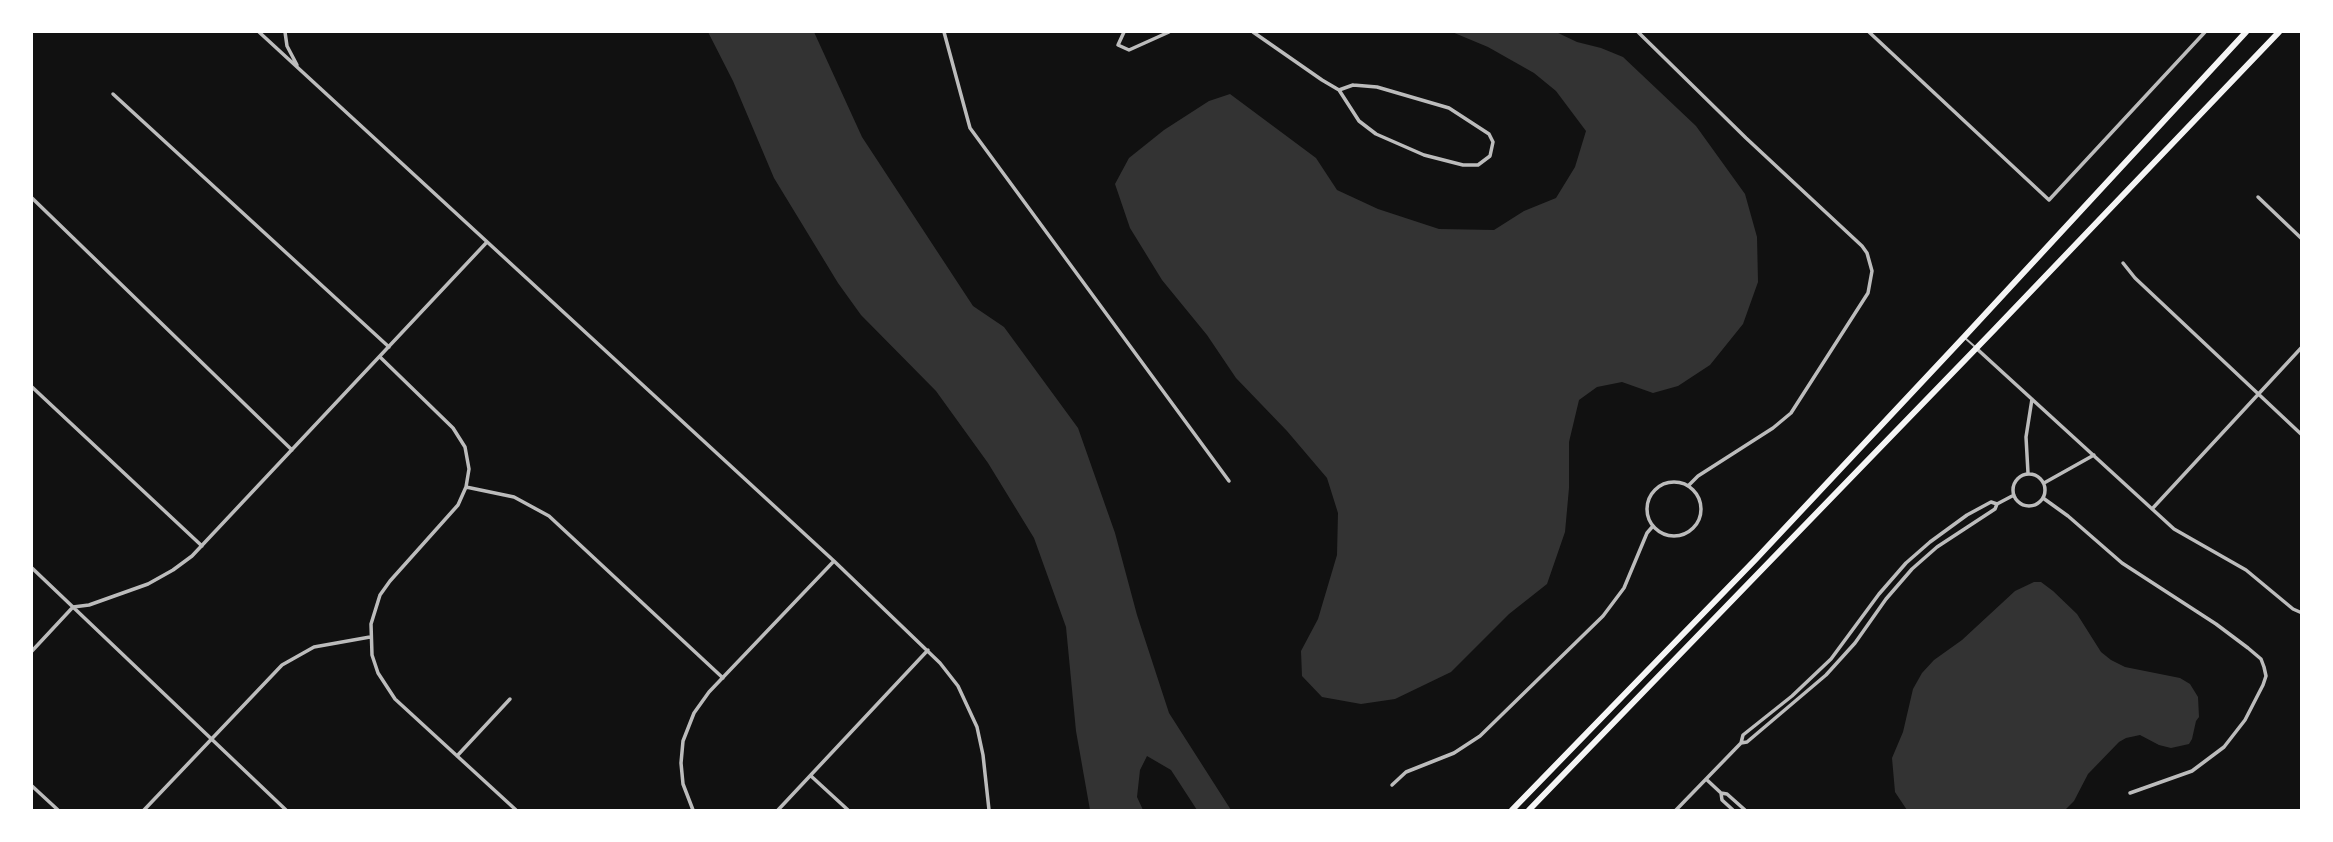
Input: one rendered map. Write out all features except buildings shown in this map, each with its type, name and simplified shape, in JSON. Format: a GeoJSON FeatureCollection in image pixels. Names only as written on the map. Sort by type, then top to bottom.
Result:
{"type":"FeatureCollection","features":[{"type":"Feature","properties":{"kind":"main road"},"geometry":{"type":"LineString","coordinates":[[1512,810],[1747,568],[2246,32]]}},
{"type":"Feature","properties":{"kind":"main road"},"geometry":{"type":"LineString","coordinates":[[1529,810],[2279,32]]}},
{"type":"Feature","properties":{"kind":"street"},"geometry":{"type":"LineString","coordinates":[[259,32],[928,650],[951,675],[970,709],[981,746],[989,810]]}},
{"type":"Feature","properties":{"kind":"street"},"geometry":{"type":"LineString","coordinates":[[267,38],[273,32]]}},
{"type":"Feature","properties":{"kind":"street"},"geometry":{"type":"LineString","coordinates":[[285,32],[292,57],[303,72]]}},
{"type":"Feature","properties":{"kind":"street"},"geometry":{"type":"LineString","coordinates":[[944,32],[970,128],[1229,481]]}},
{"type":"Feature","properties":{"kind":"street"},"geometry":{"type":"LineString","coordinates":[[1124,32],[1118,45],[1129,50],[1169,32]]}},
{"type":"Feature","properties":{"kind":"street"},"geometry":{"type":"LineString","coordinates":[[1254,32],[1339,90],[1356,117],[1370,130],[1424,155],[1471,166],[1483,163],[1491,154],[1493,142],[1489,134],[1450,108],[1371,86],[1353,85],[1339,90]]}},
{"type":"Feature","properties":{"kind":"street"},"geometry":{"type":"LineString","coordinates":[[1638,32],[1862,246],[1872,271],[1868,293],[1791,412],[1779,424],[1698,476],[1688,486]]}},
{"type":"Feature","properties":{"kind":"street"},"geometry":{"type":"LineString","coordinates":[[1868,32],[2049,200],[2205,32]]}},
{"type":"Feature","properties":{"kind":"street"},"geometry":{"type":"LineString","coordinates":[[113,94],[389,347]]}},
{"type":"Feature","properties":{"kind":"street"},"geometry":{"type":"LineString","coordinates":[[2258,197],[2301,239]]}},
{"type":"Feature","properties":{"kind":"street"},"geometry":{"type":"LineString","coordinates":[[32,198],[292,450]]}},
{"type":"Feature","properties":{"kind":"street"},"geometry":{"type":"LineString","coordinates":[[32,651],[73,607],[148,584],[183,563],[202,546],[487,242]]}},
{"type":"Feature","properties":{"kind":"street"},"geometry":{"type":"LineString","coordinates":[[2123,263],[2135,278],[2301,435]]}},
{"type":"Feature","properties":{"kind":"street"},"geometry":{"type":"LineString","coordinates":[[2152,509],[2301,346]]}},
{"type":"Feature","properties":{"kind":"street"},"geometry":{"type":"LineString","coordinates":[[1976,348],[2174,529],[2246,570],[2301,613]]}},
{"type":"Feature","properties":{"kind":"street"},"geometry":{"type":"LineString","coordinates":[[380,357],[458,435],[468,460],[466,487],[456,507],[383,591],[372,616],[372,656],[384,684],[395,699],[516,810]]}},
{"type":"Feature","properties":{"kind":"street"},"geometry":{"type":"LineString","coordinates":[[32,387],[202,546]]}},
{"type":"Feature","properties":{"kind":"street"},"geometry":{"type":"LineString","coordinates":[[2028,474],[2026,437],[2032,399]]}},
{"type":"Feature","properties":{"kind":"street"},"geometry":{"type":"LineString","coordinates":[[2044,482],[2094,455]]}},
{"type":"Feature","properties":{"kind":"street"},"geometry":{"type":"LineString","coordinates":[[2028,474],[2039,477],[2044,482],[2046,491],[2039,504],[2026,506],[2019,503],[2014,495],[2013,486],[2017,480],[2028,474]]}},
{"type":"Feature","properties":{"kind":"street"},"geometry":{"type":"LineString","coordinates":[[1672,482],[1688,486],[1697,495],[1700,517],[1688,532],[1676,536],[1663,534],[1653,526],[1647,515],[1647,506],[1653,491],[1672,482]]}},
{"type":"Feature","properties":{"kind":"street"},"geometry":{"type":"LineString","coordinates":[[466,487],[514,497],[549,516],[723,678]]}},
{"type":"Feature","properties":{"kind":"street"},"geometry":{"type":"LineString","coordinates":[[1741,743],[1747,742],[1818,684],[1852,647],[1886,598],[1912,569],[1937,547],[2014,495]]}},
{"type":"Feature","properties":{"kind":"street"},"geometry":{"type":"LineString","coordinates":[[2043,498],[2129,568],[2248,648],[2258,656],[2264,667],[2266,676],[2263,685],[2245,720],[2224,747],[2192,771],[2130,793]]}},
{"type":"Feature","properties":{"kind":"street"},"geometry":{"type":"LineString","coordinates":[[1676,810],[1741,743],[1742,736],[1792,696],[1831,659],[1879,594],[1906,563],[1930,541],[1964,517],[1991,502],[1997,504]]}},
{"type":"Feature","properties":{"kind":"street"},"geometry":{"type":"LineString","coordinates":[[1392,785],[1406,772],[1454,753],[1480,736],[1604,616],[1624,588],[1647,533],[1653,526]]}},
{"type":"Feature","properties":{"kind":"street"},"geometry":{"type":"LineString","coordinates":[[693,810],[683,784],[681,762],[688,724],[698,706],[834,561]]}},
{"type":"Feature","properties":{"kind":"street"},"geometry":{"type":"LineString","coordinates":[[32,568],[286,810]]}},
{"type":"Feature","properties":{"kind":"street"},"geometry":{"type":"LineString","coordinates":[[144,810],[275,671],[293,657],[322,645],[370,637]]}},
{"type":"Feature","properties":{"kind":"street"},"geometry":{"type":"LineString","coordinates":[[778,810],[928,650]]}},
{"type":"Feature","properties":{"kind":"street"},"geometry":{"type":"LineString","coordinates":[[457,756],[510,699]]}},
{"type":"Feature","properties":{"kind":"street"},"geometry":{"type":"LineString","coordinates":[[811,776],[848,810]]}},
{"type":"Feature","properties":{"kind":"street"},"geometry":{"type":"LineString","coordinates":[[1706,779],[1745,810]]}},
{"type":"Feature","properties":{"kind":"street"},"geometry":{"type":"LineString","coordinates":[[32,786],[58,810]]}},
{"type":"Feature","properties":{"kind":"street"},"geometry":{"type":"LineString","coordinates":[[1721,793],[1722,800],[1733,810]]}},
{"type":"Feature","properties":{"kind":"lane"},"geometry":{"type":"LineString","coordinates":[[1964,337],[1976,348]]}},
{"type":"Feature","properties":{"kind":"shaded area"},"geometry":{"type":"Polygon","coordinates":[[[708,32],[814,32],[862,137],[973,306],[1004,327],[1078,428],[1115,533],[1137,615],[1169,713],[1231,810],[1197,810],[1171,770],[1147,756],[1140,770],[1137,797],[1143,810],[1090,810],[1076,731],[1066,627],[1034,538],[988,463],[936,391],[861,315],[838,283],[774,178],[733,81],[708,32]]]}},
{"type":"Feature","properties":{"kind":"shaded area"},"geometry":{"type":"Polygon","coordinates":[[[1452,32],[1556,32],[1623,57],[1696,126],[1745,194],[1757,237],[1758,282],[1743,324],[1710,365],[1678,386],[1653,393],[1622,382],[1597,387],[1579,400],[1569,442],[1565,532],[1547,584],[1509,614],[1451,672],[1395,699],[1361,704],[1322,697],[1302,676],[1301,651],[1318,619],[1337,555],[1338,513],[1327,478],[1236,378],[1207,335],[1162,280],[1130,228],[1115,184],[1129,158],[1164,130],[1209,101],[1230,94],[1316,158],[1337,190],[1378,209],[1439,229],[1494,230],[1524,211],[1556,198],[1575,167],[1586,131],[1556,91],[1534,73],[1488,47],[1452,32]]]}},
{"type":"Feature","properties":{"kind":"shaded area"},"geometry":{"type":"Polygon","coordinates":[[[2034,582],[2041,582],[2077,614],[2101,652],[2111,660],[2125,667],[2180,678],[2190,684],[2198,697],[2199,717],[2192,739],[2189,744],[2171,748],[2140,735],[2126,738],[2088,774],[2074,801],[2065,810],[1907,810],[1895,792],[1892,758],[1903,732],[1913,689],[1934,660],[1962,640],[2015,591],[2034,582]]]}}]}
